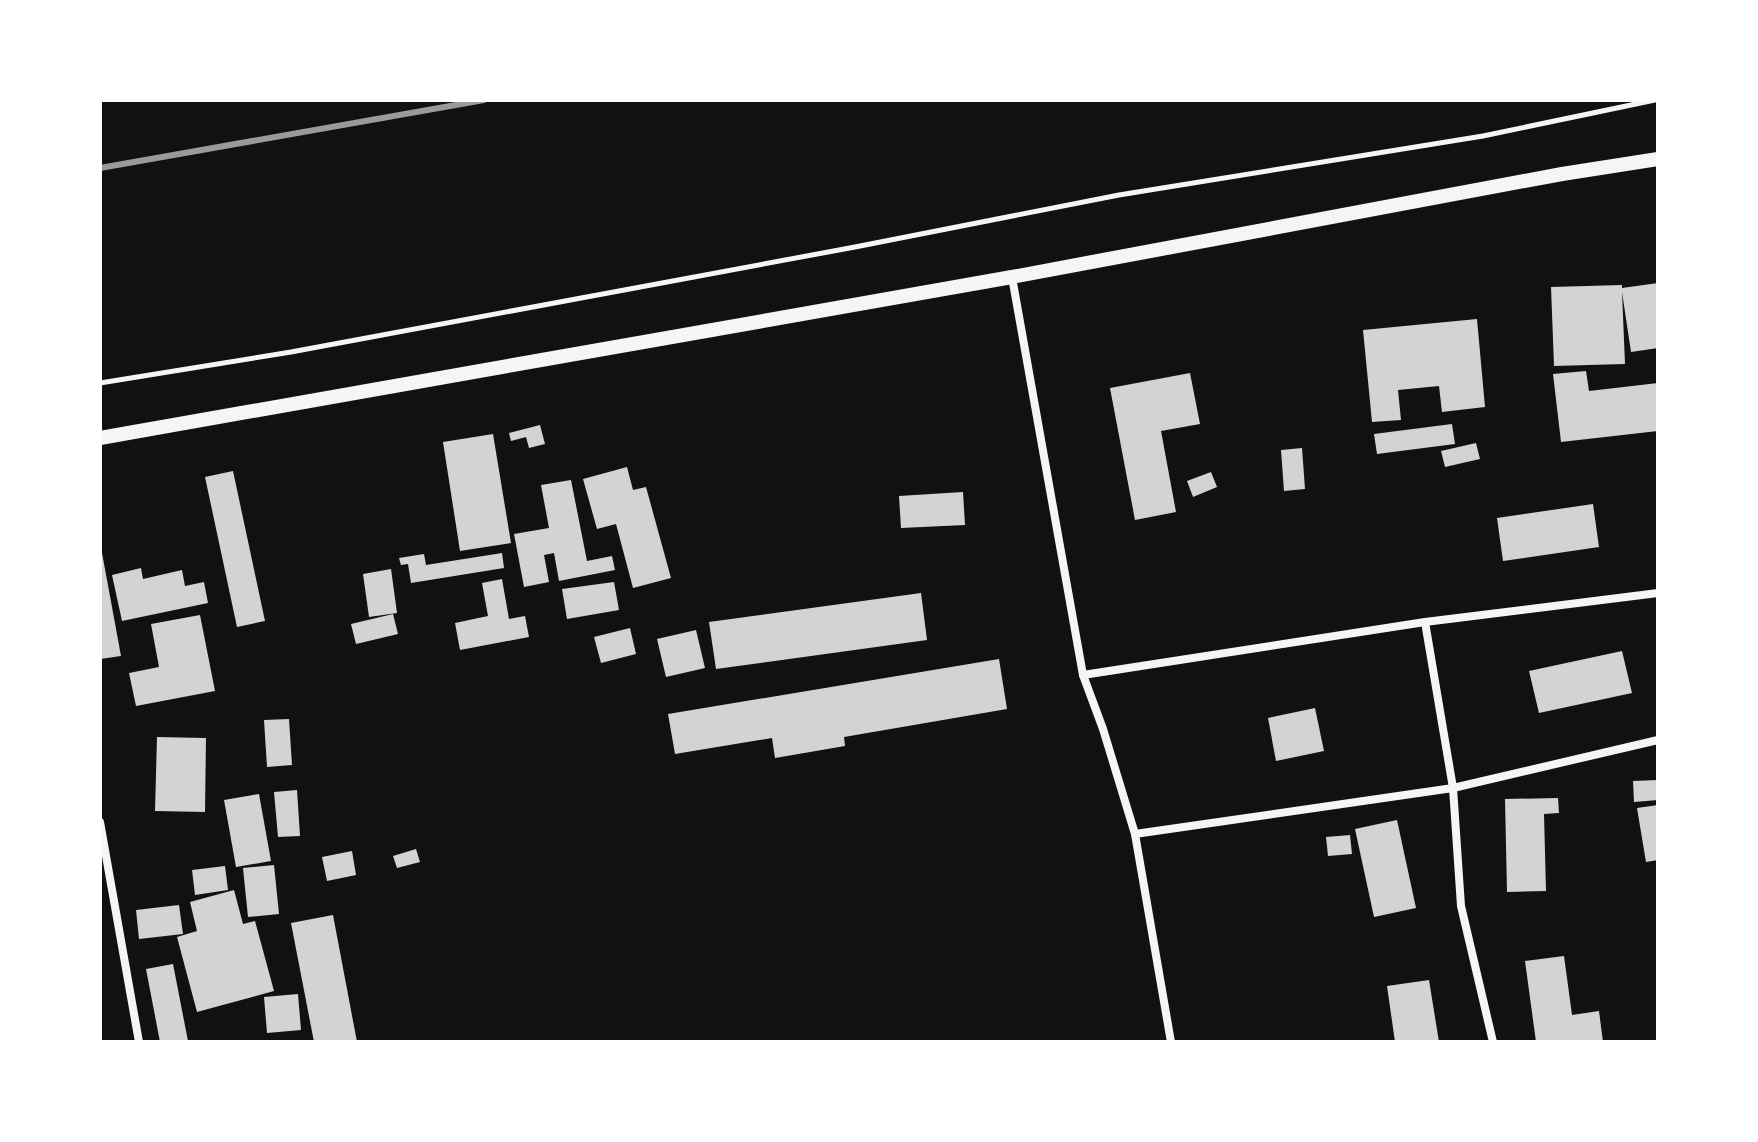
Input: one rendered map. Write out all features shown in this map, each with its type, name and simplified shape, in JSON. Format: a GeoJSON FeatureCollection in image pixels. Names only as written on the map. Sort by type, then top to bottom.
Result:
{"type":"FeatureCollection","features":[{"type":"Feature","properties":{"kind":"street"},"geometry":{"type":"LineString","coordinates":[[100,438],[1658,159]]}},
{"type":"Feature","properties":{"kind":"street"},"geometry":{"type":"LineString","coordinates":[[1012,277],[1083,675],[1135,834],[1171,1042]]}},
{"type":"Feature","properties":{"kind":"street"},"geometry":{"type":"LineString","coordinates":[[1083,675],[1425,622],[1658,593]]}},
{"type":"Feature","properties":{"kind":"street"},"geometry":{"type":"LineString","coordinates":[[1425,622],[1453,788],[1461,906],[1493,1042]]}},
{"type":"Feature","properties":{"kind":"street"},"geometry":{"type":"LineString","coordinates":[[1135,834],[1453,788],[1658,740]]}},
{"type":"Feature","properties":{"kind":"street"},"geometry":{"type":"LineString","coordinates":[[100,822],[139,1042]]}},
{"type":"Feature","properties":{"kind":"path"},"geometry":{"type":"LineString","coordinates":[[100,383],[291,352],[1119,195],[1483,136],[1655,100]]}},
{"type":"Feature","properties":{"kind":"building"},"geometry":{"type":"Polygon","coordinates":[[[1658,283],[1658,348],[1631,352],[1622,292],[1625,364],[1554,366],[1551,287],[1622,285],[1622,288],[1658,283]]]}},
{"type":"Feature","properties":{"kind":"building"},"geometry":{"type":"Polygon","coordinates":[[[1477,319],[1485,407],[1442,412],[1439,386],[1398,390],[1401,420],[1372,422],[1363,330],[1477,319]]]}},
{"type":"Feature","properties":{"kind":"building"},"geometry":{"type":"Polygon","coordinates":[[[1586,371],[1589,391],[1658,383],[1658,431],[1561,442],[1553,374],[1586,371]]]}},
{"type":"Feature","properties":{"kind":"building"},"geometry":{"type":"Polygon","coordinates":[[[1190,373],[1200,424],[1161,431],[1176,512],[1135,520],[1110,388],[1190,373]]]}},
{"type":"Feature","properties":{"kind":"building"},"geometry":{"type":"Polygon","coordinates":[[[1452,424],[1455,444],[1377,454],[1374,434],[1452,424]]]}},
{"type":"Feature","properties":{"kind":"building"},"geometry":{"type":"Polygon","coordinates":[[[540,425],[545,444],[529,448],[526,437],[511,441],[509,433],[540,425]]]}},
{"type":"Feature","properties":{"kind":"building"},"geometry":{"type":"Polygon","coordinates":[[[493,434],[511,543],[460,551],[443,442],[493,434]]]}},
{"type":"Feature","properties":{"kind":"building"},"geometry":{"type":"Polygon","coordinates":[[[1476,443],[1480,459],[1445,467],[1441,451],[1476,443]]]}},
{"type":"Feature","properties":{"kind":"building"},"geometry":{"type":"Polygon","coordinates":[[[1302,448],[1305,489],[1284,491],[1281,450],[1302,448]]]}},
{"type":"Feature","properties":{"kind":"building"},"geometry":{"type":"Polygon","coordinates":[[[627,467],[633,490],[646,487],[671,578],[633,588],[616,524],[597,529],[583,479],[627,467]]]}},
{"type":"Feature","properties":{"kind":"building"},"geometry":{"type":"Polygon","coordinates":[[[233,471],[265,621],[237,627],[205,477],[233,471]]]}},
{"type":"Feature","properties":{"kind":"building"},"geometry":{"type":"Polygon","coordinates":[[[1211,472],[1217,487],[1193,497],[1187,481],[1211,472]]]}},
{"type":"Feature","properties":{"kind":"building"},"geometry":{"type":"Polygon","coordinates":[[[571,480],[587,561],[612,556],[615,570],[559,581],[554,553],[544,555],[549,582],[524,587],[514,534],[549,528],[541,485],[571,480]]]}},
{"type":"Feature","properties":{"kind":"building"},"geometry":{"type":"Polygon","coordinates":[[[963,492],[965,525],[901,528],[899,496],[963,492]]]}},
{"type":"Feature","properties":{"kind":"building"},"geometry":{"type":"Polygon","coordinates":[[[1593,504],[1599,547],[1503,561],[1497,518],[1593,504]]]}},
{"type":"Feature","properties":{"kind":"building"},"geometry":{"type":"Polygon","coordinates":[[[100,542],[121,656],[100,659],[100,542]]]}},
{"type":"Feature","properties":{"kind":"building"},"geometry":{"type":"Polygon","coordinates":[[[502,553],[504,568],[411,583],[408,564],[401,565],[399,558],[424,554],[426,565],[502,553]]]}},
{"type":"Feature","properties":{"kind":"building"},"geometry":{"type":"Polygon","coordinates":[[[141,568],[143,579],[182,570],[185,586],[204,582],[208,603],[122,621],[112,575],[141,568]]]}},
{"type":"Feature","properties":{"kind":"building"},"geometry":{"type":"Polygon","coordinates":[[[391,569],[397,613],[369,617],[363,574],[391,569]]]}},
{"type":"Feature","properties":{"kind":"building"},"geometry":{"type":"Polygon","coordinates":[[[502,579],[509,619],[525,616],[529,637],[460,650],[455,623],[488,616],[482,583],[502,579]]]}},
{"type":"Feature","properties":{"kind":"building"},"geometry":{"type":"Polygon","coordinates":[[[614,582],[619,610],[567,619],[562,589],[614,582]]]}},
{"type":"Feature","properties":{"kind":"building"},"geometry":{"type":"Polygon","coordinates":[[[921,593],[927,640],[716,669],[709,622],[921,593]]]}},
{"type":"Feature","properties":{"kind":"building"},"geometry":{"type":"Polygon","coordinates":[[[393,614],[398,634],[356,644],[351,624],[393,614]]]}},
{"type":"Feature","properties":{"kind":"building"},"geometry":{"type":"Polygon","coordinates":[[[200,615],[215,691],[136,706],[129,673],[159,667],[151,624],[200,615]]]}},
{"type":"Feature","properties":{"kind":"building"},"geometry":{"type":"Polygon","coordinates":[[[630,628],[636,654],[601,663],[594,637],[630,628]]]}},
{"type":"Feature","properties":{"kind":"building"},"geometry":{"type":"Polygon","coordinates":[[[696,630],[705,668],[666,677],[657,639],[696,630]]]}},
{"type":"Feature","properties":{"kind":"building"},"geometry":{"type":"Polygon","coordinates":[[[1622,651],[1632,693],[1539,713],[1529,671],[1622,651]]]}},
{"type":"Feature","properties":{"kind":"building"},"geometry":{"type":"Polygon","coordinates":[[[999,659],[1007,709],[844,737],[845,746],[775,758],[772,738],[675,754],[668,714],[999,659]]]}},
{"type":"Feature","properties":{"kind":"building"},"geometry":{"type":"Polygon","coordinates":[[[1315,708],[1324,751],[1276,761],[1268,718],[1315,708]]]}},
{"type":"Feature","properties":{"kind":"building"},"geometry":{"type":"Polygon","coordinates":[[[289,719],[292,765],[267,767],[264,720],[289,719]]]}},
{"type":"Feature","properties":{"kind":"building"},"geometry":{"type":"Polygon","coordinates":[[[157,737],[206,738],[205,812],[155,811],[157,737]]]}},
{"type":"Feature","properties":{"kind":"building"},"geometry":{"type":"Polygon","coordinates":[[[1658,780],[1658,800],[1634,802],[1633,781],[1658,780]]]}},
{"type":"Feature","properties":{"kind":"building"},"geometry":{"type":"Polygon","coordinates":[[[297,790],[300,836],[278,837],[274,792],[297,790]]]}},
{"type":"Feature","properties":{"kind":"building"},"geometry":{"type":"Polygon","coordinates":[[[259,794],[271,861],[236,867],[224,800],[259,794]]]}},
{"type":"Feature","properties":{"kind":"building"},"geometry":{"type":"Polygon","coordinates":[[[1558,798],[1559,813],[1544,814],[1546,891],[1507,892],[1505,799],[1558,798]]]}},
{"type":"Feature","properties":{"kind":"building"},"geometry":{"type":"Polygon","coordinates":[[[1658,805],[1658,860],[1646,862],[1637,808],[1658,805]]]}},
{"type":"Feature","properties":{"kind":"building"},"geometry":{"type":"Polygon","coordinates":[[[1397,820],[1416,908],[1374,917],[1355,829],[1397,820]]]}},
{"type":"Feature","properties":{"kind":"building"},"geometry":{"type":"Polygon","coordinates":[[[1350,835],[1352,854],[1328,856],[1326,837],[1350,835]]]}},
{"type":"Feature","properties":{"kind":"building"},"geometry":{"type":"Polygon","coordinates":[[[416,849],[420,862],[397,868],[393,856],[416,849]]]}},
{"type":"Feature","properties":{"kind":"building"},"geometry":{"type":"Polygon","coordinates":[[[352,851],[356,875],[327,881],[322,857],[352,851]]]}},
{"type":"Feature","properties":{"kind":"building"},"geometry":{"type":"Polygon","coordinates":[[[274,865],[279,914],[248,917],[243,868],[274,865]]]}},
{"type":"Feature","properties":{"kind":"building"},"geometry":{"type":"Polygon","coordinates":[[[225,866],[228,890],[195,895],[192,870],[225,866]]]}},
{"type":"Feature","properties":{"kind":"building"},"geometry":{"type":"Polygon","coordinates":[[[234,890],[243,924],[255,921],[274,991],[197,1012],[177,937],[197,931],[190,902],[234,890]]]}},
{"type":"Feature","properties":{"kind":"building"},"geometry":{"type":"Polygon","coordinates":[[[179,905],[183,934],[139,939],[136,910],[179,905]]]}},
{"type":"Feature","properties":{"kind":"building"},"geometry":{"type":"Polygon","coordinates":[[[333,915],[357,1042],[314,1042],[291,923],[333,915]]]}},
{"type":"Feature","properties":{"kind":"building"},"geometry":{"type":"Polygon","coordinates":[[[1564,956],[1572,1015],[1599,1011],[1603,1042],[1536,1042],[1525,961],[1564,956]]]}},
{"type":"Feature","properties":{"kind":"building"},"geometry":{"type":"Polygon","coordinates":[[[173,964],[188,1041],[160,1042],[146,969],[173,964]]]}},
{"type":"Feature","properties":{"kind":"building"},"geometry":{"type":"Polygon","coordinates":[[[1429,980],[1439,1042],[1395,1042],[1387,986],[1429,980]]]}},
{"type":"Feature","properties":{"kind":"building"},"geometry":{"type":"Polygon","coordinates":[[[298,994],[301,1030],[267,1033],[264,997],[298,994]]]}},
{"type":"Feature","properties":{"kind":"railway"},"geometry":{"type":"LineString","coordinates":[[100,168],[484,100]]}}]}
